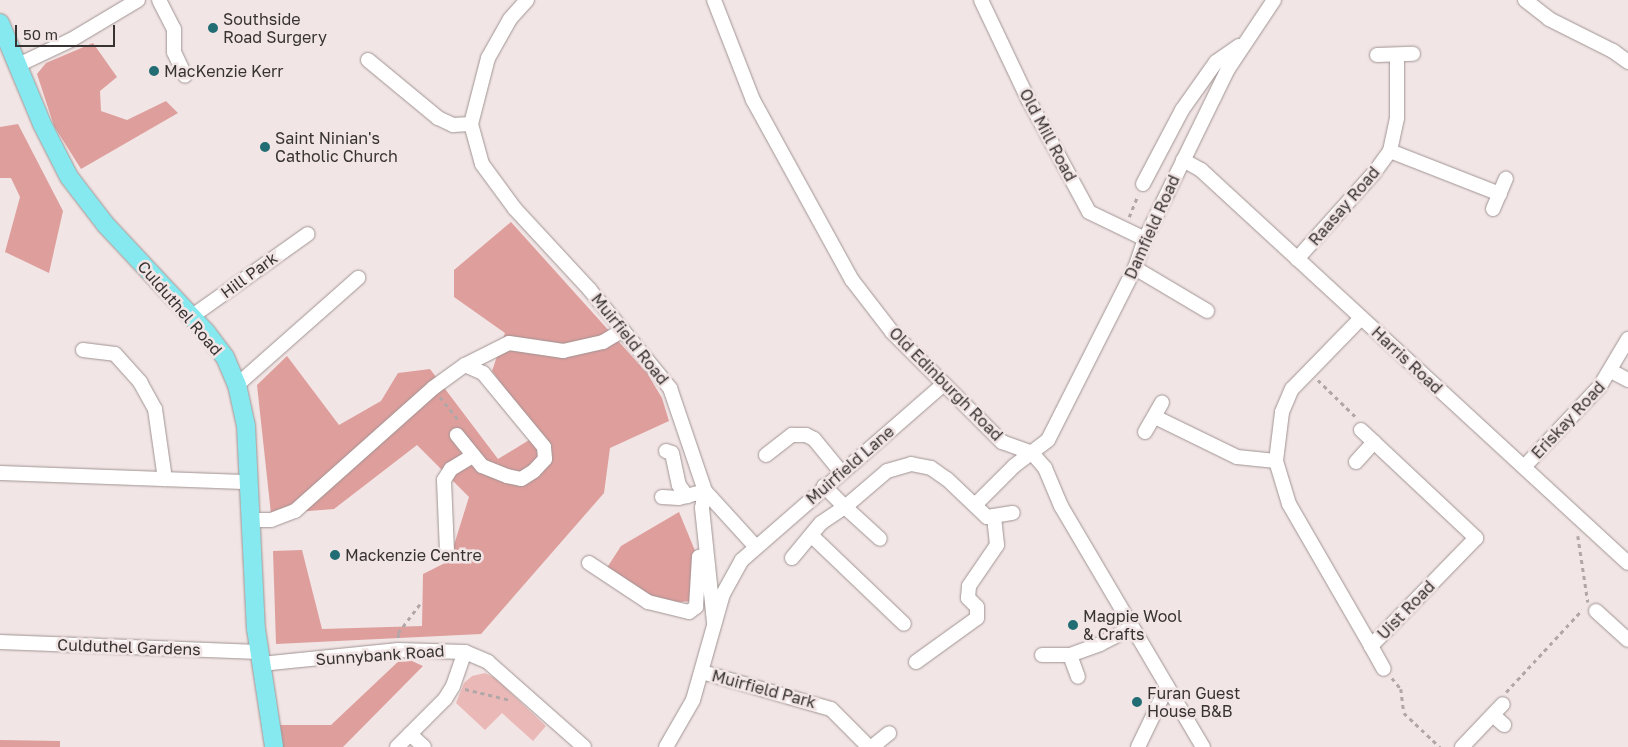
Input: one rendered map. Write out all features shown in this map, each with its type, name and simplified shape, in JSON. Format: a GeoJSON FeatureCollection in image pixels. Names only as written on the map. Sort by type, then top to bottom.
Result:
{"type":"FeatureCollection","features":[{"type":"Feature","properties":{"kind":"main road","name":"Culduthel Road"},"geometry":{"type":"LineString","coordinates":[[0,23],[16,66],[69,177],[105,224],[191,317],[225,357],[237,385],[246,426],[260,658],[274,747]]}},
{"type":"Feature","properties":{"kind":"street"},"geometry":{"type":"LineString","coordinates":[[16,66],[71,40],[138,0]]}},
{"type":"Feature","properties":{"kind":"street"},"geometry":{"type":"LineString","coordinates":[[159,0],[174,28],[174,52],[185,76]]}},
{"type":"Feature","properties":{"kind":"street","name":"Muirfield Road"},"geometry":{"type":"LineString","coordinates":[[527,0],[510,19],[488,58],[471,124],[482,164],[515,209],[623,330],[670,388],[705,491],[702,508],[714,622],[702,672],[683,722],[666,747]]}},
{"type":"Feature","properties":{"kind":"street","name":"Old Edinburgh Road"},"geometry":{"type":"LineString","coordinates":[[714,0],[753,100],[852,280],[892,332],[1002,442],[1032,453]]}},
{"type":"Feature","properties":{"kind":"street","name":"Old Mill Road"},"geometry":{"type":"LineString","coordinates":[[981,0],[1028,99],[1089,212],[1145,239]]}},
{"type":"Feature","properties":{"kind":"street","name":"Damfield Road"},"geometry":{"type":"LineString","coordinates":[[975,505],[1014,466],[1048,440],[1134,268],[1145,239],[1183,160],[1244,42],[1274,0]]}},
{"type":"Feature","properties":{"kind":"street"},"geometry":{"type":"LineString","coordinates":[[1525,0],[1549,19],[1613,51],[1628,62]]}},
{"type":"Feature","properties":{"kind":"street"},"geometry":{"type":"LineString","coordinates":[[1143,184],[1182,110],[1216,62],[1244,42]]}},
{"type":"Feature","properties":{"kind":"street"},"geometry":{"type":"LineString","coordinates":[[1377,55],[1412,54]]}},
{"type":"Feature","properties":{"kind":"street","name":"Raasay Road"},"geometry":{"type":"LineString","coordinates":[[1297,259],[1374,173],[1390,151],[1397,118],[1397,55]]}},
{"type":"Feature","properties":{"kind":"street"},"geometry":{"type":"LineString","coordinates":[[368,60],[438,118],[453,125],[471,124]]}},
{"type":"Feature","properties":{"kind":"street","name":"Raasay Road"},"geometry":{"type":"LineString","coordinates":[[1390,151],[1500,194]]}},
{"type":"Feature","properties":{"kind":"street","name":"Harris Road"},"geometry":{"type":"LineString","coordinates":[[1183,160],[1201,170],[1628,563]]}},
{"type":"Feature","properties":{"kind":"street"},"geometry":{"type":"LineString","coordinates":[[1494,209],[1506,180]]}},
{"type":"Feature","properties":{"kind":"street","name":"Hill Park"},"geometry":{"type":"LineString","coordinates":[[191,317],[308,234]]}},
{"type":"Feature","properties":{"kind":"street"},"geometry":{"type":"LineString","coordinates":[[1134,268],[1207,311]]}},
{"type":"Feature","properties":{"kind":"street"},"geometry":{"type":"LineString","coordinates":[[237,385],[358,278]]}},
{"type":"Feature","properties":{"kind":"street","name":"Uist Road"},"geometry":{"type":"LineString","coordinates":[[1361,430],[1476,538],[1371,646],[1289,504],[1276,461],[1282,412],[1292,389],[1308,370],[1362,318]]}},
{"type":"Feature","properties":{"kind":"street"},"geometry":{"type":"LineString","coordinates":[[251,520],[271,520],[295,511],[433,388],[465,365],[509,343],[562,351],[602,342],[623,330]]}},
{"type":"Feature","properties":{"kind":"street","name":"Eriskay Road"},"geometry":{"type":"LineString","coordinates":[[1524,467],[1611,372],[1628,338]]}},
{"type":"Feature","properties":{"kind":"street"},"geometry":{"type":"LineString","coordinates":[[82,350],[115,354],[140,382],[155,409],[165,479]]}},
{"type":"Feature","properties":{"kind":"street"},"geometry":{"type":"LineString","coordinates":[[457,435],[473,456],[491,472],[521,479],[534,471],[545,459],[544,447],[483,373],[465,365]]}},
{"type":"Feature","properties":{"kind":"street","name":"Eriskay Road"},"geometry":{"type":"LineString","coordinates":[[1611,372],[1628,380]]}},
{"type":"Feature","properties":{"kind":"street","name":"Muirfield Lane"},"geometry":{"type":"LineString","coordinates":[[714,622],[731,576],[755,546],[944,384]]}},
{"type":"Feature","properties":{"kind":"street"},"geometry":{"type":"LineString","coordinates":[[1145,432],[1162,404]]}},
{"type":"Feature","properties":{"kind":"street"},"geometry":{"type":"LineString","coordinates":[[1154,417],[1237,457],[1276,461]]}},
{"type":"Feature","properties":{"kind":"street"},"geometry":{"type":"LineString","coordinates":[[766,455],[792,435],[806,435],[814,439],[842,472]]}},
{"type":"Feature","properties":{"kind":"street"},"geometry":{"type":"LineString","coordinates":[[1356,462],[1374,442]]}},
{"type":"Feature","properties":{"kind":"street"},"geometry":{"type":"LineString","coordinates":[[666,451],[672,453],[679,485],[688,496]]}},
{"type":"Feature","properties":{"kind":"street"},"geometry":{"type":"LineString","coordinates":[[1032,453],[1045,468],[1061,506],[1131,628],[1203,747]]}},
{"type":"Feature","properties":{"kind":"street"},"geometry":{"type":"LineString","coordinates":[[447,552],[444,480],[451,469],[473,456]]}},
{"type":"Feature","properties":{"kind":"street"},"geometry":{"type":"LineString","coordinates":[[792,558],[821,523],[844,507],[887,470],[910,464],[931,468],[987,517],[994,518],[1012,513]]}},
{"type":"Feature","properties":{"kind":"street"},"geometry":{"type":"LineString","coordinates":[[0,473],[250,482]]}},
{"type":"Feature","properties":{"kind":"street"},"geometry":{"type":"LineString","coordinates":[[824,486],[844,507],[880,539]]}},
{"type":"Feature","properties":{"kind":"street"},"geometry":{"type":"LineString","coordinates":[[662,497],[688,496],[705,491],[755,546]]}},
{"type":"Feature","properties":{"kind":"street"},"geometry":{"type":"LineString","coordinates":[[916,662],[977,618],[977,607],[968,598],[969,586],[988,562],[997,545],[994,518]]}},
{"type":"Feature","properties":{"kind":"street"},"geometry":{"type":"LineString","coordinates":[[812,536],[904,624]]}},
{"type":"Feature","properties":{"kind":"street"},"geometry":{"type":"LineString","coordinates":[[589,563],[648,602],[689,612],[696,607],[699,557],[706,555]]}},
{"type":"Feature","properties":{"kind":"street"},"geometry":{"type":"LineString","coordinates":[[1596,611],[1628,640]]}},
{"type":"Feature","properties":{"kind":"street"},"geometry":{"type":"LineString","coordinates":[[1042,655],[1070,655],[1100,644],[1131,628]]}},
{"type":"Feature","properties":{"kind":"street","name":"Culduthel Gardens"},"geometry":{"type":"LineString","coordinates":[[0,642],[260,658]]}},
{"type":"Feature","properties":{"kind":"street"},"geometry":{"type":"LineString","coordinates":[[1371,646],[1384,669]]}},
{"type":"Feature","properties":{"kind":"street","name":"Sunnybank Road"},"geometry":{"type":"LineString","coordinates":[[260,658],[398,650],[466,652],[488,662],[584,747]]}},
{"type":"Feature","properties":{"kind":"street"},"geometry":{"type":"LineString","coordinates":[[397,747],[453,686],[466,652]]}},
{"type":"Feature","properties":{"kind":"street"},"geometry":{"type":"LineString","coordinates":[[1070,655],[1078,677]]}},
{"type":"Feature","properties":{"kind":"street","name":"Muirfield Park"},"geometry":{"type":"LineString","coordinates":[[702,672],[831,709],[871,747]]}},
{"type":"Feature","properties":{"kind":"street"},"geometry":{"type":"LineString","coordinates":[[1138,747],[1167,687]]}},
{"type":"Feature","properties":{"kind":"street"},"geometry":{"type":"LineString","coordinates":[[1462,747],[1503,704]]}},
{"type":"Feature","properties":{"kind":"street"},"geometry":{"type":"LineString","coordinates":[[1493,715],[1504,725]]}},
{"type":"Feature","properties":{"kind":"street"},"geometry":{"type":"LineString","coordinates":[[871,747],[889,733]]}},
{"type":"Feature","properties":{"kind":"street"},"geometry":{"type":"LineString","coordinates":[[410,734],[424,747]]}},
{"type":"Feature","properties":{"kind":"path"},"geometry":{"type":"LineString","coordinates":[[1124,230],[1143,184]]}},
{"type":"Feature","properties":{"kind":"path"},"geometry":{"type":"LineString","coordinates":[[1308,370],[1362,423],[1361,430]]}},
{"type":"Feature","properties":{"kind":"path"},"geometry":{"type":"LineString","coordinates":[[1503,704],[1506,690],[1588,603],[1575,514]]}},
{"type":"Feature","properties":{"kind":"path"},"geometry":{"type":"LineString","coordinates":[[398,650],[398,633],[420,604]]}},
{"type":"Feature","properties":{"kind":"path"},"geometry":{"type":"LineString","coordinates":[[1384,669],[1401,689],[1404,713],[1440,747]]}},
{"type":"Feature","properties":{"kind":"path"},"geometry":{"type":"LineString","coordinates":[[453,686],[515,702]]}},
{"type":"Feature","properties":{"kind":"shaded area"},"geometry":{"type":"Polygon","coordinates":[[[93,43],[117,77],[100,91],[101,111],[127,120],[166,101],[178,113],[81,169],[54,126],[37,74],[46,63],[93,43]]]}},
{"type":"Feature","properties":{"kind":"shaded area"},"geometry":{"type":"Polygon","coordinates":[[[18,124],[63,211],[49,273],[5,252],[20,197],[11,178],[0,178],[0,127],[18,124]]]}},
{"type":"Feature","properties":{"kind":"shaded area"},"geometry":{"type":"Polygon","coordinates":[[[511,222],[647,373],[662,398],[669,421],[610,448],[604,493],[481,634],[276,644],[273,551],[302,550],[322,629],[422,626],[423,574],[449,561],[469,497],[417,445],[334,509],[271,514],[257,385],[287,356],[339,425],[381,401],[398,373],[430,369],[498,459],[539,434],[492,371],[505,333],[454,297],[454,270],[511,222]]]}},
{"type":"Feature","properties":{"kind":"shaded area"},"geometry":{"type":"Polygon","coordinates":[[[679,512],[698,558],[693,601],[640,605],[603,574],[621,546],[679,512]]]}},
{"type":"Feature","properties":{"kind":"shaded area"},"geometry":{"type":"Polygon","coordinates":[[[403,657],[423,666],[343,747],[282,747],[280,725],[331,725],[403,657]]]}},
{"type":"Feature","properties":{"kind":"shaded area"},"geometry":{"type":"Polygon","coordinates":[[[485,673],[495,678],[546,726],[533,741],[502,713],[485,730],[456,703],[464,683],[472,676],[485,673]]]}},
{"type":"Feature","properties":{"kind":"shaded area"},"geometry":{"type":"Polygon","coordinates":[[[0,740],[60,741],[60,747],[0,747],[0,740]]]}},
{"type":"Feature","properties":{"kind":"place","name":"Southside Road Surgery"},"geometry":{"type":"Point","coordinates":[213,28]}},
{"type":"Feature","properties":{"kind":"place","name":"MacKenzie Kerr"},"geometry":{"type":"Point","coordinates":[154,71]}},
{"type":"Feature","properties":{"kind":"place","name":"Saint Ninian's Catholic Church"},"geometry":{"type":"Point","coordinates":[265,147]}},
{"type":"Feature","properties":{"kind":"place","name":"Mackenzie Centre"},"geometry":{"type":"Point","coordinates":[335,555]}},
{"type":"Feature","properties":{"kind":"place","name":"Magpie Wool & Crafts"},"geometry":{"type":"Point","coordinates":[1073,625]}},
{"type":"Feature","properties":{"kind":"place","name":"Furan Guest House B&B"},"geometry":{"type":"Point","coordinates":[1137,702]}}]}
